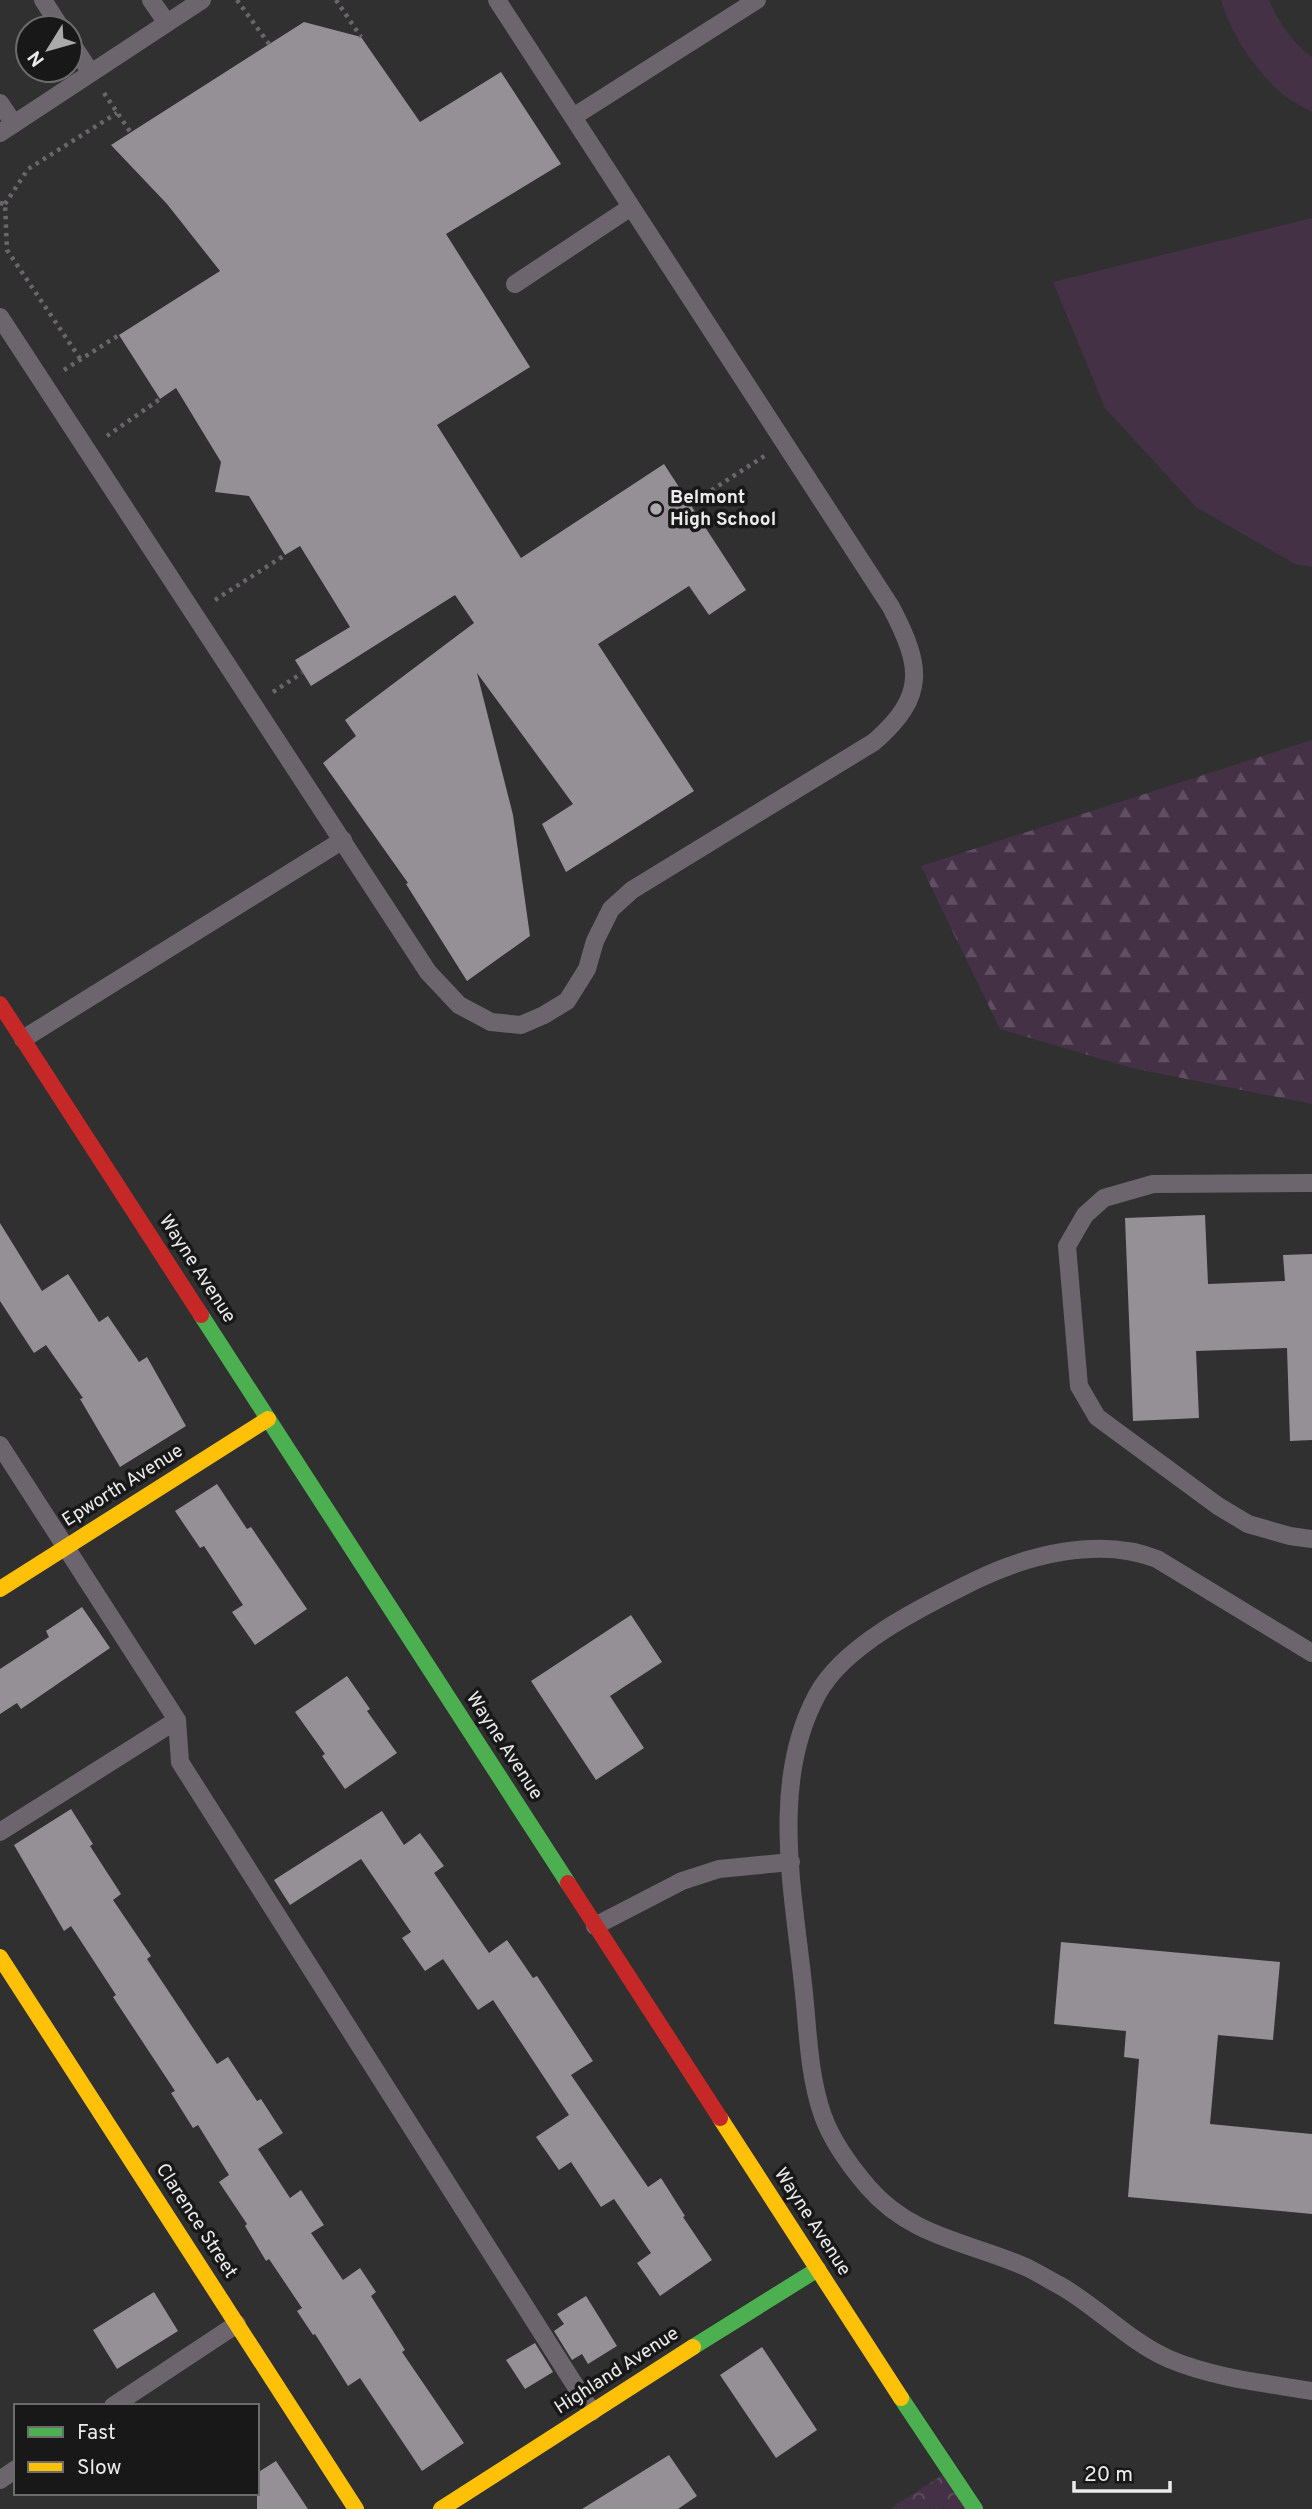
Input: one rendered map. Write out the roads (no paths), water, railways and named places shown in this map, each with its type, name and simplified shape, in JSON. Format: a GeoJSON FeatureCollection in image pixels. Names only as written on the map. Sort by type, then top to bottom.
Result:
{"type":"FeatureCollection","features":[{"type":"Feature","properties":{"kind":"main road","name":"Wayne Avenue"},"geometry":{"type":"LineString","coordinates":[[0,1004],[975,2509]]}},
{"type":"Feature","properties":{"kind":"main road"},"geometry":{"type":"LineString","coordinates":[[8,1055],[23,1039]]}},
{"type":"Feature","properties":{"kind":"main road","name":"Epworth Avenue"},"geometry":{"type":"LineString","coordinates":[[0,1589],[268,1419]]}},
{"type":"Feature","properties":{"kind":"main road","name":"Clarence Street"},"geometry":{"type":"LineString","coordinates":[[0,1956],[356,2509]]}},
{"type":"Feature","properties":{"kind":"main road","name":"Highland Avenue"},"geometry":{"type":"LineString","coordinates":[[440,2509],[818,2269]]}},
{"type":"Feature","properties":{"kind":"lane"},"geometry":{"type":"LineString","coordinates":[[151,0],[167,23]]}},
{"type":"Feature","properties":{"kind":"lane"},"geometry":{"type":"LineString","coordinates":[[0,103],[7,128],[202,0]]}},
{"type":"Feature","properties":{"kind":"lane"},"geometry":{"type":"LineString","coordinates":[[0,317],[428,972],[459,1005],[491,1022],[521,1025],[567,1001],[587,969],[595,941],[611,909],[632,890],[874,741],[897,722],[910,695],[915,669],[908,641],[891,607],[497,0]]}},
{"type":"Feature","properties":{"kind":"lane"},"geometry":{"type":"LineString","coordinates":[[573,117],[757,0]]}},
{"type":"Feature","properties":{"kind":"lane"},"geometry":{"type":"LineString","coordinates":[[84,62],[91,73]]}},
{"type":"Feature","properties":{"kind":"lane"},"geometry":{"type":"LineString","coordinates":[[515,284],[631,207]]}},
{"type":"Feature","properties":{"kind":"lane"},"geometry":{"type":"LineString","coordinates":[[23,1039],[343,840]]}},
{"type":"Feature","properties":{"kind":"lane"},"geometry":{"type":"LineString","coordinates":[[1312,1183],[1153,1184],[1104,1198],[1086,1215],[1067,1246],[1079,1386],[1097,1417],[1218,1506],[1248,1524],[1312,1539]]}},
{"type":"Feature","properties":{"kind":"lane"},"geometry":{"type":"LineString","coordinates":[[0,1445],[177,1720],[180,1762],[592,2412]]}},
{"type":"Feature","properties":{"kind":"lane"},"geometry":{"type":"LineString","coordinates":[[1312,1653],[1157,1559],[1140,1552],[1092,1549],[1046,1555],[989,1574],[926,1605],[878,1634],[846,1660],[819,1691],[804,1722],[791,1778],[790,1862],[813,2078],[823,2116],[839,2149],[869,2188],[901,2217],[929,2233],[1028,2268],[1074,2293],[1127,2334],[1168,2358],[1227,2378],[1312,2391]]}},
{"type":"Feature","properties":{"kind":"lane"},"geometry":{"type":"LineString","coordinates":[[0,1832],[177,1720]]}},
{"type":"Feature","properties":{"kind":"lane"},"geometry":{"type":"LineString","coordinates":[[595,1926],[682,1881],[719,1869],[790,1862]]}},
{"type":"Feature","properties":{"kind":"lane"},"geometry":{"type":"LineString","coordinates":[[116,2404],[237,2324]]}},
{"type":"Feature","properties":{"kind":"place","name":"Belmont High School"},"geometry":{"type":"Point","coordinates":[656,509]}}]}
